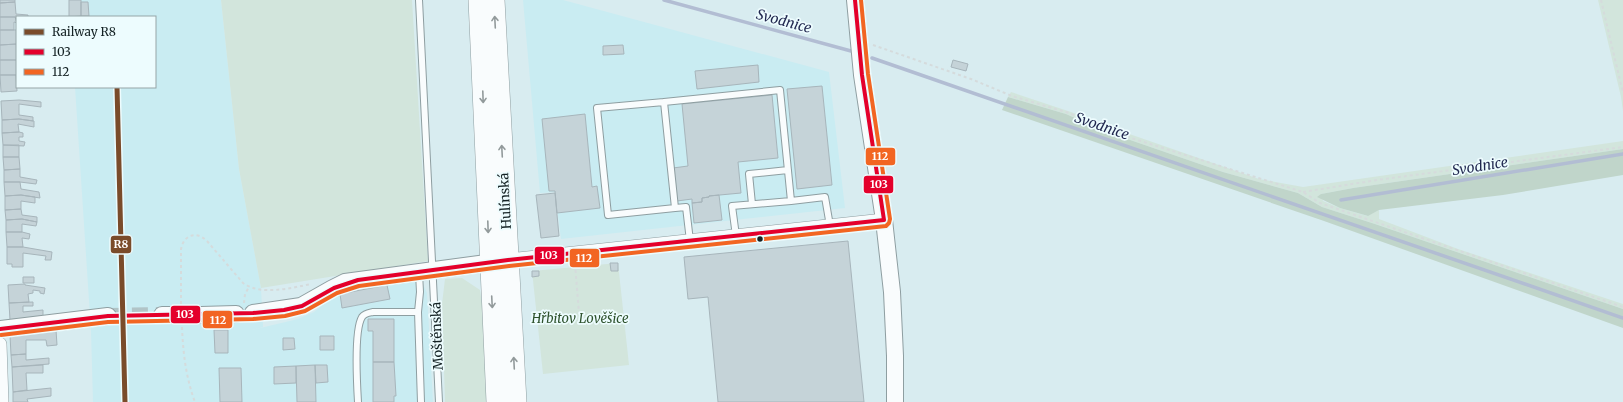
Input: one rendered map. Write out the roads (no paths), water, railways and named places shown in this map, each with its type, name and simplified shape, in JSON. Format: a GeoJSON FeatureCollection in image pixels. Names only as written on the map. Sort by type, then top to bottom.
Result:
{"type":"FeatureCollection","features":[{"type":"Feature","properties":{"kind":"main road","name":"Hulínská"},"geometry":{"type":"LineString","coordinates":[[479,0],[499,261],[516,402]]}},
{"type":"Feature","properties":{"kind":"main road","name":"Hulínská"},"geometry":{"type":"LineString","coordinates":[[494,0],[499,261],[497,402]]}},
{"type":"Feature","properties":{"kind":"street"},"geometry":{"type":"LineString","coordinates":[[855,0],[862,76],[884,220],[894,324],[895,402]]}},
{"type":"Feature","properties":{"kind":"street"},"geometry":{"type":"LineString","coordinates":[[253,313],[301,306],[330,289],[346,282],[427,270],[884,220]]}},
{"type":"Feature","properties":{"kind":"street"},"geometry":{"type":"LineString","coordinates":[[201,315],[236,314]]}},
{"type":"Feature","properties":{"kind":"street"},"geometry":{"type":"LineString","coordinates":[[0,329],[108,316]]}},
{"type":"Feature","properties":{"kind":"street"},"geometry":{"type":"LineString","coordinates":[[0,344],[2,402]]}},
{"type":"Feature","properties":{"kind":"lane"},"geometry":{"type":"LineString","coordinates":[[419,0],[427,270],[420,292],[418,312],[422,402]]}},
{"type":"Feature","properties":{"kind":"lane"},"geometry":{"type":"LineString","coordinates":[[690,241],[686,207],[608,215],[597,108],[780,90],[791,201]]}},
{"type":"Feature","properties":{"kind":"lane"},"geometry":{"type":"LineString","coordinates":[[664,102],[675,208]]}},
{"type":"Feature","properties":{"kind":"lane"},"geometry":{"type":"LineString","coordinates":[[752,204],[749,174],[788,170]]}},
{"type":"Feature","properties":{"kind":"lane"},"geometry":{"type":"LineString","coordinates":[[736,236],[732,206],[826,198],[830,226]]}},
{"type":"Feature","properties":{"kind":"lane","name":"Moštěnská"},"geometry":{"type":"LineString","coordinates":[[427,270],[439,402]]}},
{"type":"Feature","properties":{"kind":"lane"},"geometry":{"type":"LineString","coordinates":[[358,402],[357,331],[362,317],[366,313],[373,312],[418,312]]}},
{"type":"Feature","properties":{"kind":"waterway","name":"Svodnice"},"geometry":{"type":"LineString","coordinates":[[664,0],[851,51]]}},
{"type":"Feature","properties":{"kind":"waterway","name":"Svodnice"},"geometry":{"type":"LineString","coordinates":[[872,58],[1623,318]]}},
{"type":"Feature","properties":{"kind":"waterway","name":"Svodnice"},"geometry":{"type":"LineString","coordinates":[[1341,200],[1623,154]]}},
{"type":"Feature","properties":{"kind":"tunnel"},"geometry":{"type":"LineString","coordinates":[[108,316],[162,315]]}},
{"type":"Feature","properties":{"kind":"tunnel"},"geometry":{"type":"LineString","coordinates":[[175,315],[201,315]]}},
{"type":"Feature","properties":{"kind":"rail line","name":"R8"},"geometry":{"type":"LineString","coordinates":[[117,88],[125,402]]}},
{"type":"Feature","properties":{"kind":"park label","name":"Hřbitov Lověšice"},"geometry":{"type":"Point","coordinates":[580,318]}}]}
